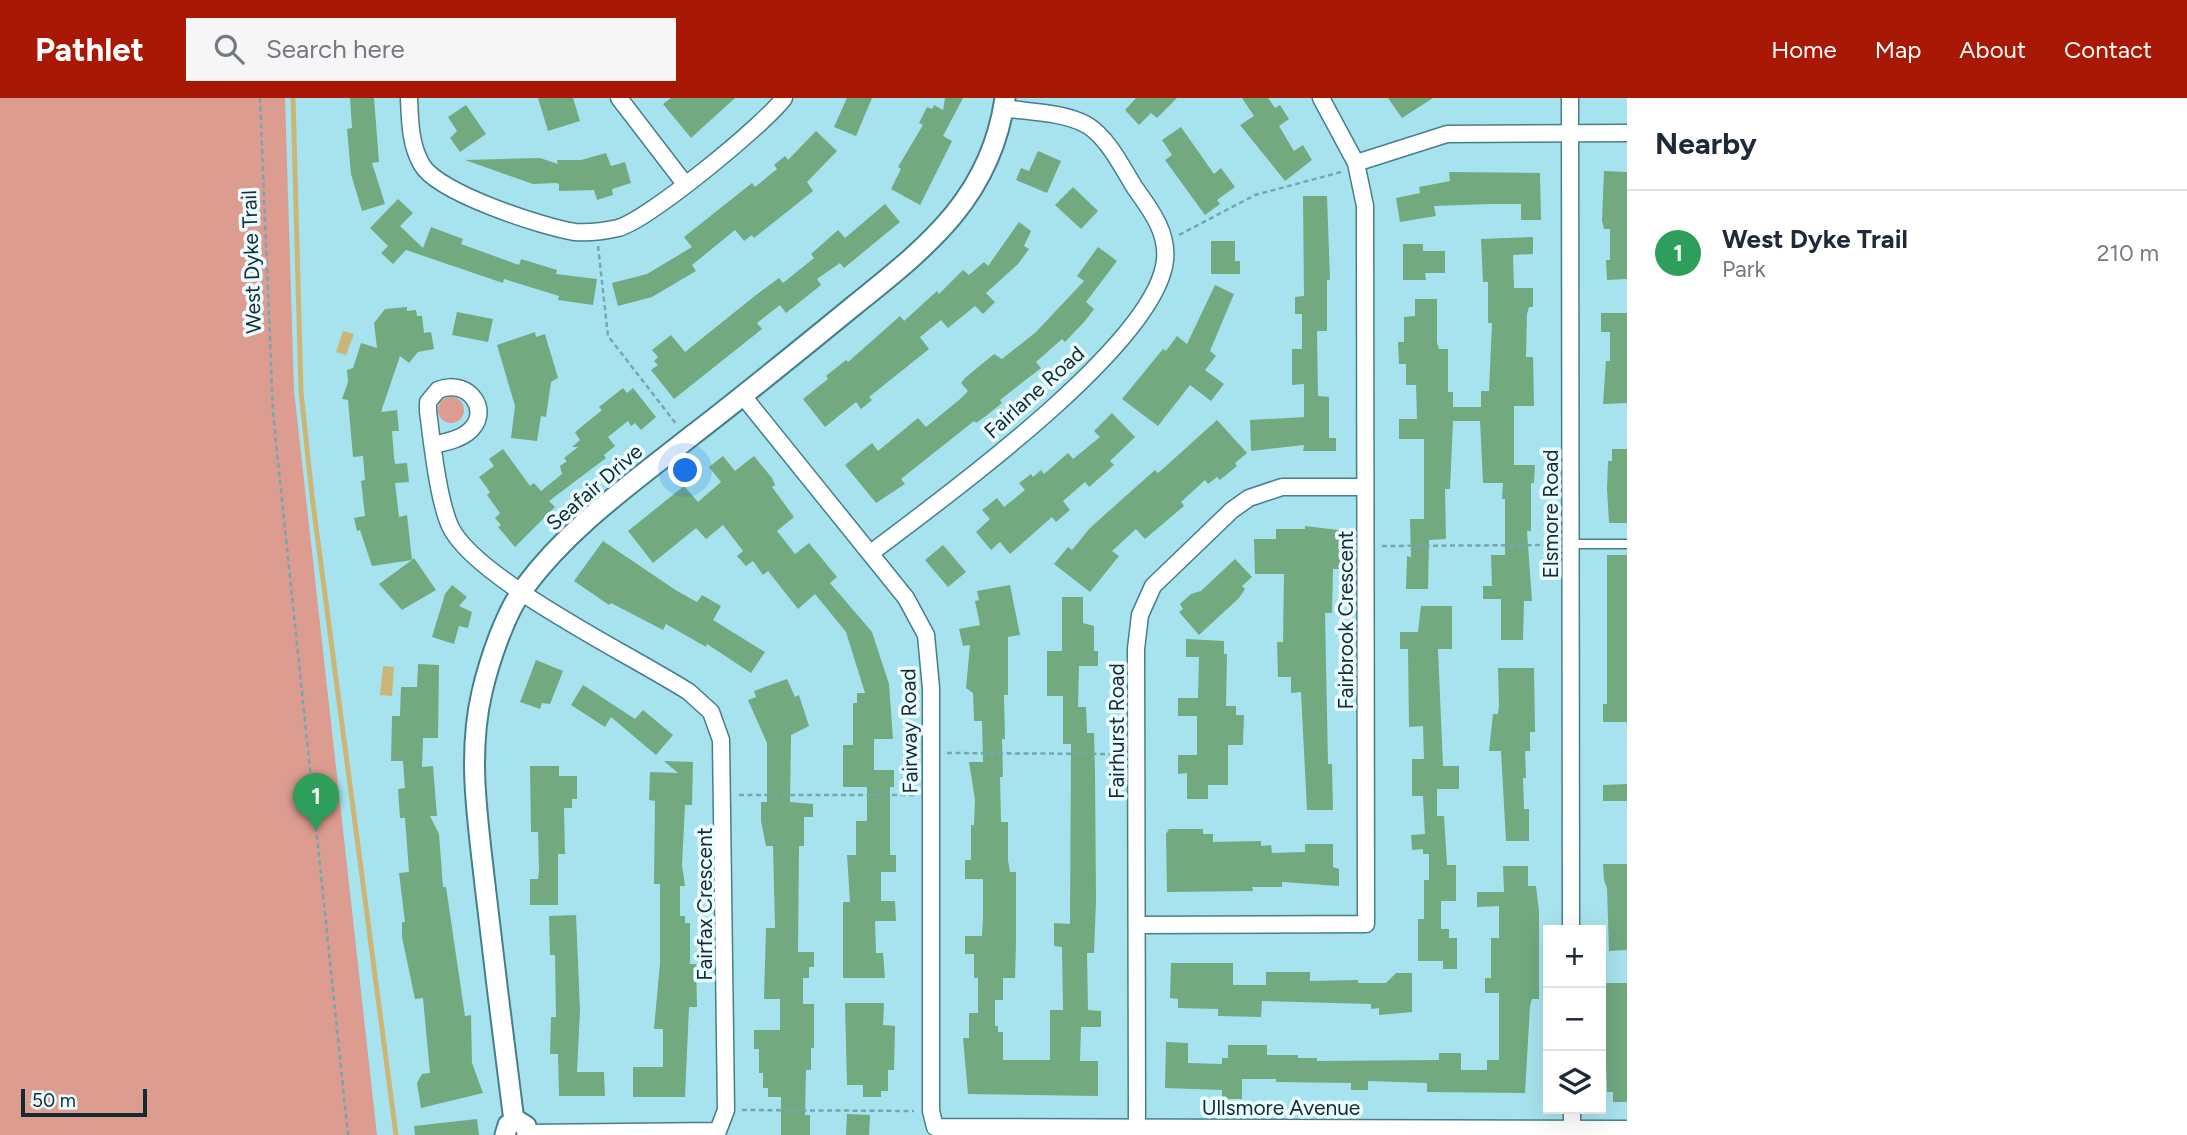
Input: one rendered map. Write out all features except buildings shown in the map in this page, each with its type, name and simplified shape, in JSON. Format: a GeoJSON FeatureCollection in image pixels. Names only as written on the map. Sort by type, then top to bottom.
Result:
{"type":"FeatureCollection","features":[{"type":"Feature","properties":{"kind":"street"},"geometry":{"type":"LineString","coordinates":[[410,98],[414,148],[422,167],[435,181],[453,191],[529,219],[578,232],[596,231],[634,222],[653,211],[766,118],[784,98]]}},
{"type":"Feature","properties":{"kind":"street"},"geometry":{"type":"LineString","coordinates":[[619,98],[685,184]]}},
{"type":"Feature","properties":{"kind":"street","name":"Fairbrook Crescent"},"geometry":{"type":"LineString","coordinates":[[1137,925],[1366,924],[1365,206],[1356,163],[1321,98]]}},
{"type":"Feature","properties":{"kind":"street","name":"Elsmore Road"},"geometry":{"type":"LineString","coordinates":[[1570,98],[1571,925]]}},
{"type":"Feature","properties":{"kind":"street","name":"Fairlane Road"},"geometry":{"type":"LineString","coordinates":[[872,552],[1078,386],[1110,351],[1149,300],[1161,279],[1165,243],[1152,212],[1097,133],[1070,119],[1004,103]]}},
{"type":"Feature","properties":{"kind":"street","name":"Seafair Drive"},"geometry":{"type":"LineString","coordinates":[[519,1131],[474,770],[482,691],[490,663],[522,591],[580,526],[938,235],[971,194],[993,146],[1004,103]]}},
{"type":"Feature","properties":{"kind":"street"},"geometry":{"type":"LineString","coordinates":[[1356,163],[1447,134],[1627,133]]}},
{"type":"Feature","properties":{"kind":"street","name":"Fairway Road"},"geometry":{"type":"LineString","coordinates":[[743,396],[872,552],[905,598],[926,635],[931,677],[933,1119]]}},
{"type":"Feature","properties":{"kind":"street","name":"Fairfax Crescent"},"geometry":{"type":"LineString","coordinates":[[435,445],[443,505],[460,544],[489,571],[702,702],[710,712],[721,740],[724,795],[726,1110]]}},
{"type":"Feature","properties":{"kind":"street","name":"Fairhurst Road"},"geometry":{"type":"LineString","coordinates":[[1137,1128],[1136,649],[1140,615],[1153,586],[1166,571],[1232,510],[1265,491],[1301,486],[1365,487]]}},
{"type":"Feature","properties":{"kind":"street"},"geometry":{"type":"LineString","coordinates":[[519,1131],[718,1130],[726,1110]]}},
{"type":"Feature","properties":{"kind":"street"},"geometry":{"type":"LineString","coordinates":[[1572,1114],[1572,1132]]}},
{"type":"Feature","properties":{"kind":"street","name":"Ullsmore Avenue"},"geometry":{"type":"LineString","coordinates":[[933,1119],[1137,1128],[1572,1132],[1627,1129]]}},
{"type":"Feature","properties":{"kind":"lane"},"geometry":{"type":"LineString","coordinates":[[1571,544],[1627,544]]}},
{"type":"Feature","properties":{"kind":"path","name":"West Dyke Trail"},"geometry":{"type":"LineString","coordinates":[[260,98],[273,413],[348,1135]]}},
{"type":"Feature","properties":{"kind":"path"},"geometry":{"type":"LineString","coordinates":[[1165,243],[1255,195],[1344,171],[1356,163]]}},
{"type":"Feature","properties":{"kind":"path"},"geometry":{"type":"LineString","coordinates":[[596,231],[608,336],[687,439]]}},
{"type":"Feature","properties":{"kind":"path"},"geometry":{"type":"LineString","coordinates":[[1366,546],[1571,544]]}},
{"type":"Feature","properties":{"kind":"path"},"geometry":{"type":"LineString","coordinates":[[932,753],[1136,755]]}},
{"type":"Feature","properties":{"kind":"path"},"geometry":{"type":"LineString","coordinates":[[724,795],[932,795]]}},
{"type":"Feature","properties":{"kind":"path"},"geometry":{"type":"LineString","coordinates":[[726,1110],[933,1119]]}},
{"type":"Feature","properties":{"kind":"shaded area"},"geometry":{"type":"Polygon","coordinates":[[[0,98],[285,98],[294,390],[377,1135],[0,1135],[0,98]]]}},
{"type":"Feature","properties":{"kind":"shaded area"},"geometry":{"type":"Polygon","coordinates":[[[343,331],[354,334],[346,355],[336,352],[343,331]]]}},
{"type":"Feature","properties":{"kind":"shaded area"},"geometry":{"type":"Polygon","coordinates":[[[451,397],[460,401],[464,410],[460,419],[451,423],[442,419],[438,410],[442,401],[451,397]]]}},
{"type":"Feature","properties":{"kind":"shaded area"},"geometry":{"type":"Polygon","coordinates":[[[383,666],[394,667],[392,696],[380,695],[383,666]]]}},
{"type":"Feature","properties":{"kind":"waterway"},"geometry":{"type":"LineString","coordinates":[[293,98],[301,392],[312,496],[396,1135]]}},
{"type":"Feature","properties":{"kind":"place","name":"West Dyke Trail"},"geometry":{"type":"Point","coordinates":[316,831]}}]}
